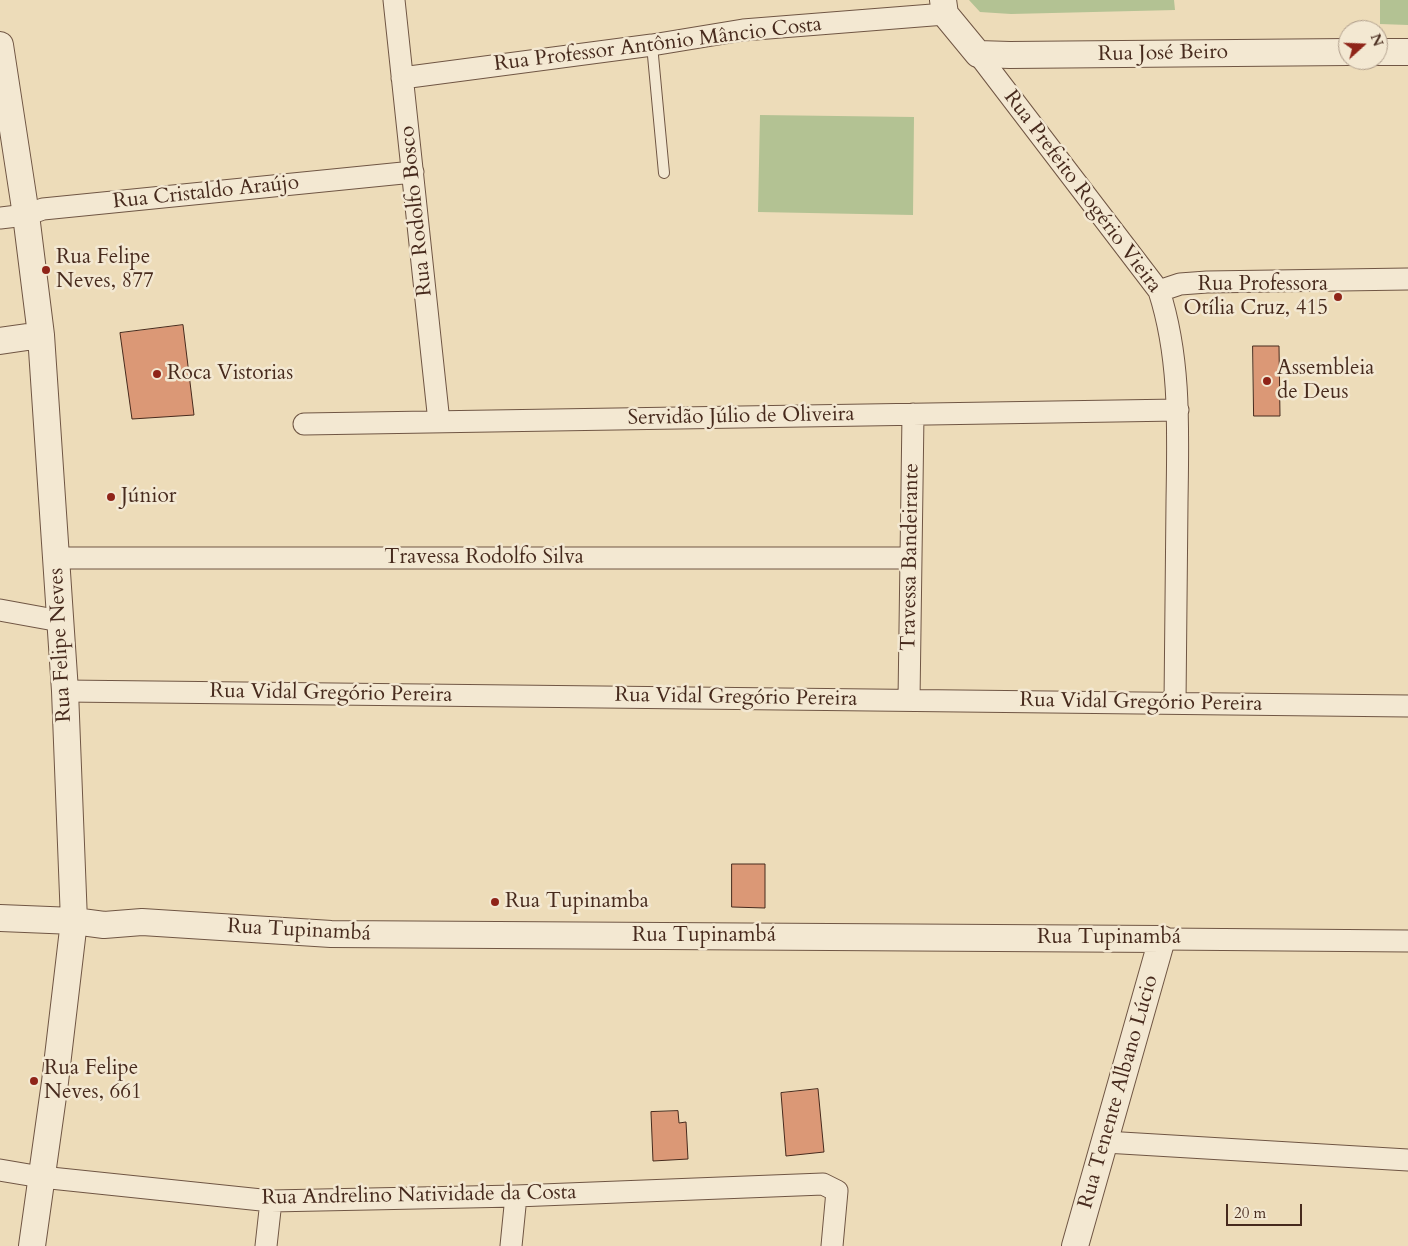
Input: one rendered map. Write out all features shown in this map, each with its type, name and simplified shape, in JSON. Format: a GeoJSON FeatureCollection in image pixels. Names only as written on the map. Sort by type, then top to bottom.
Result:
{"type":"FeatureCollection","features":[{"type":"Feature","properties":{"kind":"street","name":"Rua Rodolfo Bosco"},"geometry":{"type":"LineString","coordinates":[[394,0],[439,422]]}},
{"type":"Feature","properties":{"kind":"street","name":"Rua Professor Antônio Mâncio Costa"},"geometry":{"type":"LineString","coordinates":[[402,78],[652,45],[743,30],[944,7]]}},
{"type":"Feature","properties":{"kind":"street","name":"Rua Prefeito Rogério Vieira"},"geometry":{"type":"LineString","coordinates":[[944,7],[1159,291],[1170,328],[1178,410],[1175,703]]}},
{"type":"Feature","properties":{"kind":"street","name":"Rua Felipe Neves"},"geometry":{"type":"LineString","coordinates":[[0,51],[26,215],[41,334],[65,691],[74,921],[56,1073],[32,1246]]}},
{"type":"Feature","properties":{"kind":"street","name":"Rua José Beiro"},"geometry":{"type":"LineString","coordinates":[[978,54],[1010,56],[1338,52]]}},
{"type":"Feature","properties":{"kind":"street"},"geometry":{"type":"LineString","coordinates":[[1388,52],[1408,52]]}},
{"type":"Feature","properties":{"kind":"street","name":"Rua Cristaldo Araújo"},"geometry":{"type":"LineString","coordinates":[[0,218],[26,215],[43,209],[412,172]]}},
{"type":"Feature","properties":{"kind":"street"},"geometry":{"type":"LineString","coordinates":[[1159,291],[1180,284],[1207,282],[1408,279]]}},
{"type":"Feature","properties":{"kind":"street"},"geometry":{"type":"LineString","coordinates":[[0,341],[41,334]]}},
{"type":"Feature","properties":{"kind":"street","name":"Servidão Júlio de Oliveira"},"geometry":{"type":"LineString","coordinates":[[304,424],[1178,410]]}},
{"type":"Feature","properties":{"kind":"street","name":"Travessa Bandeirante"},"geometry":{"type":"LineString","coordinates":[[909,700],[913,414]]}},
{"type":"Feature","properties":{"kind":"street","name":"Travessa Rodolfo Silva"},"geometry":{"type":"LineString","coordinates":[[56,558],[911,558]]}},
{"type":"Feature","properties":{"kind":"street"},"geometry":{"type":"LineString","coordinates":[[0,610],[60,621]]}},
{"type":"Feature","properties":{"kind":"street","name":"Rua Vidal Gregório Pereira"},"geometry":{"type":"LineString","coordinates":[[65,691],[1408,706]]}},
{"type":"Feature","properties":{"kind":"street","name":"Rua Tupinambá"},"geometry":{"type":"LineString","coordinates":[[0,918],[74,921],[104,925],[142,922],[331,934],[1408,941]]}},
{"type":"Feature","properties":{"kind":"street","name":"Rua Tenente Albano Lúcio"},"geometry":{"type":"LineString","coordinates":[[1075,1246],[1162,939]]}},
{"type":"Feature","properties":{"kind":"street"},"geometry":{"type":"LineString","coordinates":[[1104,1142],[1408,1160]]}},
{"type":"Feature","properties":{"kind":"street","name":"Rua Andrelino Natividade da Costa"},"geometry":{"type":"LineString","coordinates":[[0,1170],[271,1201],[516,1196],[823,1184],[837,1191],[832,1246]]}},
{"type":"Feature","properties":{"kind":"street"},"geometry":{"type":"LineString","coordinates":[[511,1246],[516,1196]]}},
{"type":"Feature","properties":{"kind":"street"},"geometry":{"type":"LineString","coordinates":[[266,1246],[271,1201]]}},
{"type":"Feature","properties":{"kind":"lane"},"geometry":{"type":"LineString","coordinates":[[652,45],[664,173]]}},
{"type":"Feature","properties":{"kind":"green space"},"geometry":{"type":"Polygon","coordinates":[[[969,0],[1174,0],[1175,10],[1011,14],[980,12],[969,0]]]}},
{"type":"Feature","properties":{"kind":"green space"},"geometry":{"type":"Polygon","coordinates":[[[1380,0],[1408,0],[1408,25],[1388,24],[1388,20],[1380,20],[1380,0]]]}},
{"type":"Feature","properties":{"kind":"green space"},"geometry":{"type":"Polygon","coordinates":[[[760,115],[914,117],[913,215],[758,212],[760,115]]]}},
{"type":"Feature","properties":{"kind":"building","name":"Roca Vistorias"},"geometry":{"type":"Polygon","coordinates":[[[183,325],[194,415],[132,419],[120,333],[183,325]]]}},
{"type":"Feature","properties":{"kind":"building","name":"Assembleia de Deus"},"geometry":{"type":"Polygon","coordinates":[[[1253,346],[1279,346],[1280,416],[1254,416],[1253,346]]]}},
{"type":"Feature","properties":{"kind":"building"},"geometry":{"type":"Polygon","coordinates":[[[732,864],[765,864],[765,908],[732,907],[732,864]]]}},
{"type":"Feature","properties":{"kind":"building"},"geometry":{"type":"Polygon","coordinates":[[[818,1089],[824,1152],[786,1156],[781,1093],[818,1089]]]}},
{"type":"Feature","properties":{"kind":"building"},"geometry":{"type":"Polygon","coordinates":[[[678,1111],[679,1123],[686,1122],[688,1159],[653,1161],[651,1112],[678,1111]]]}},
{"type":"Feature","properties":{"kind":"place","name":"Rua Felipe Neves, 877"},"geometry":{"type":"Point","coordinates":[46,270]}},
{"type":"Feature","properties":{"kind":"place","name":"Rua Professora Otília Cruz, 415"},"geometry":{"type":"Point","coordinates":[1338,297]}},
{"type":"Feature","properties":{"kind":"place","name":"Roca Vistorias"},"geometry":{"type":"Point","coordinates":[157,374]}},
{"type":"Feature","properties":{"kind":"place","name":"Assembleia de Deus"},"geometry":{"type":"Point","coordinates":[1267,381]}},
{"type":"Feature","properties":{"kind":"place","name":"Júnior"},"geometry":{"type":"Point","coordinates":[111,497]}},
{"type":"Feature","properties":{"kind":"place","name":"Rua Tupinamba"},"geometry":{"type":"Point","coordinates":[495,902]}},
{"type":"Feature","properties":{"kind":"place","name":"Rua Felipe Neves, 661"},"geometry":{"type":"Point","coordinates":[34,1081]}}]}
